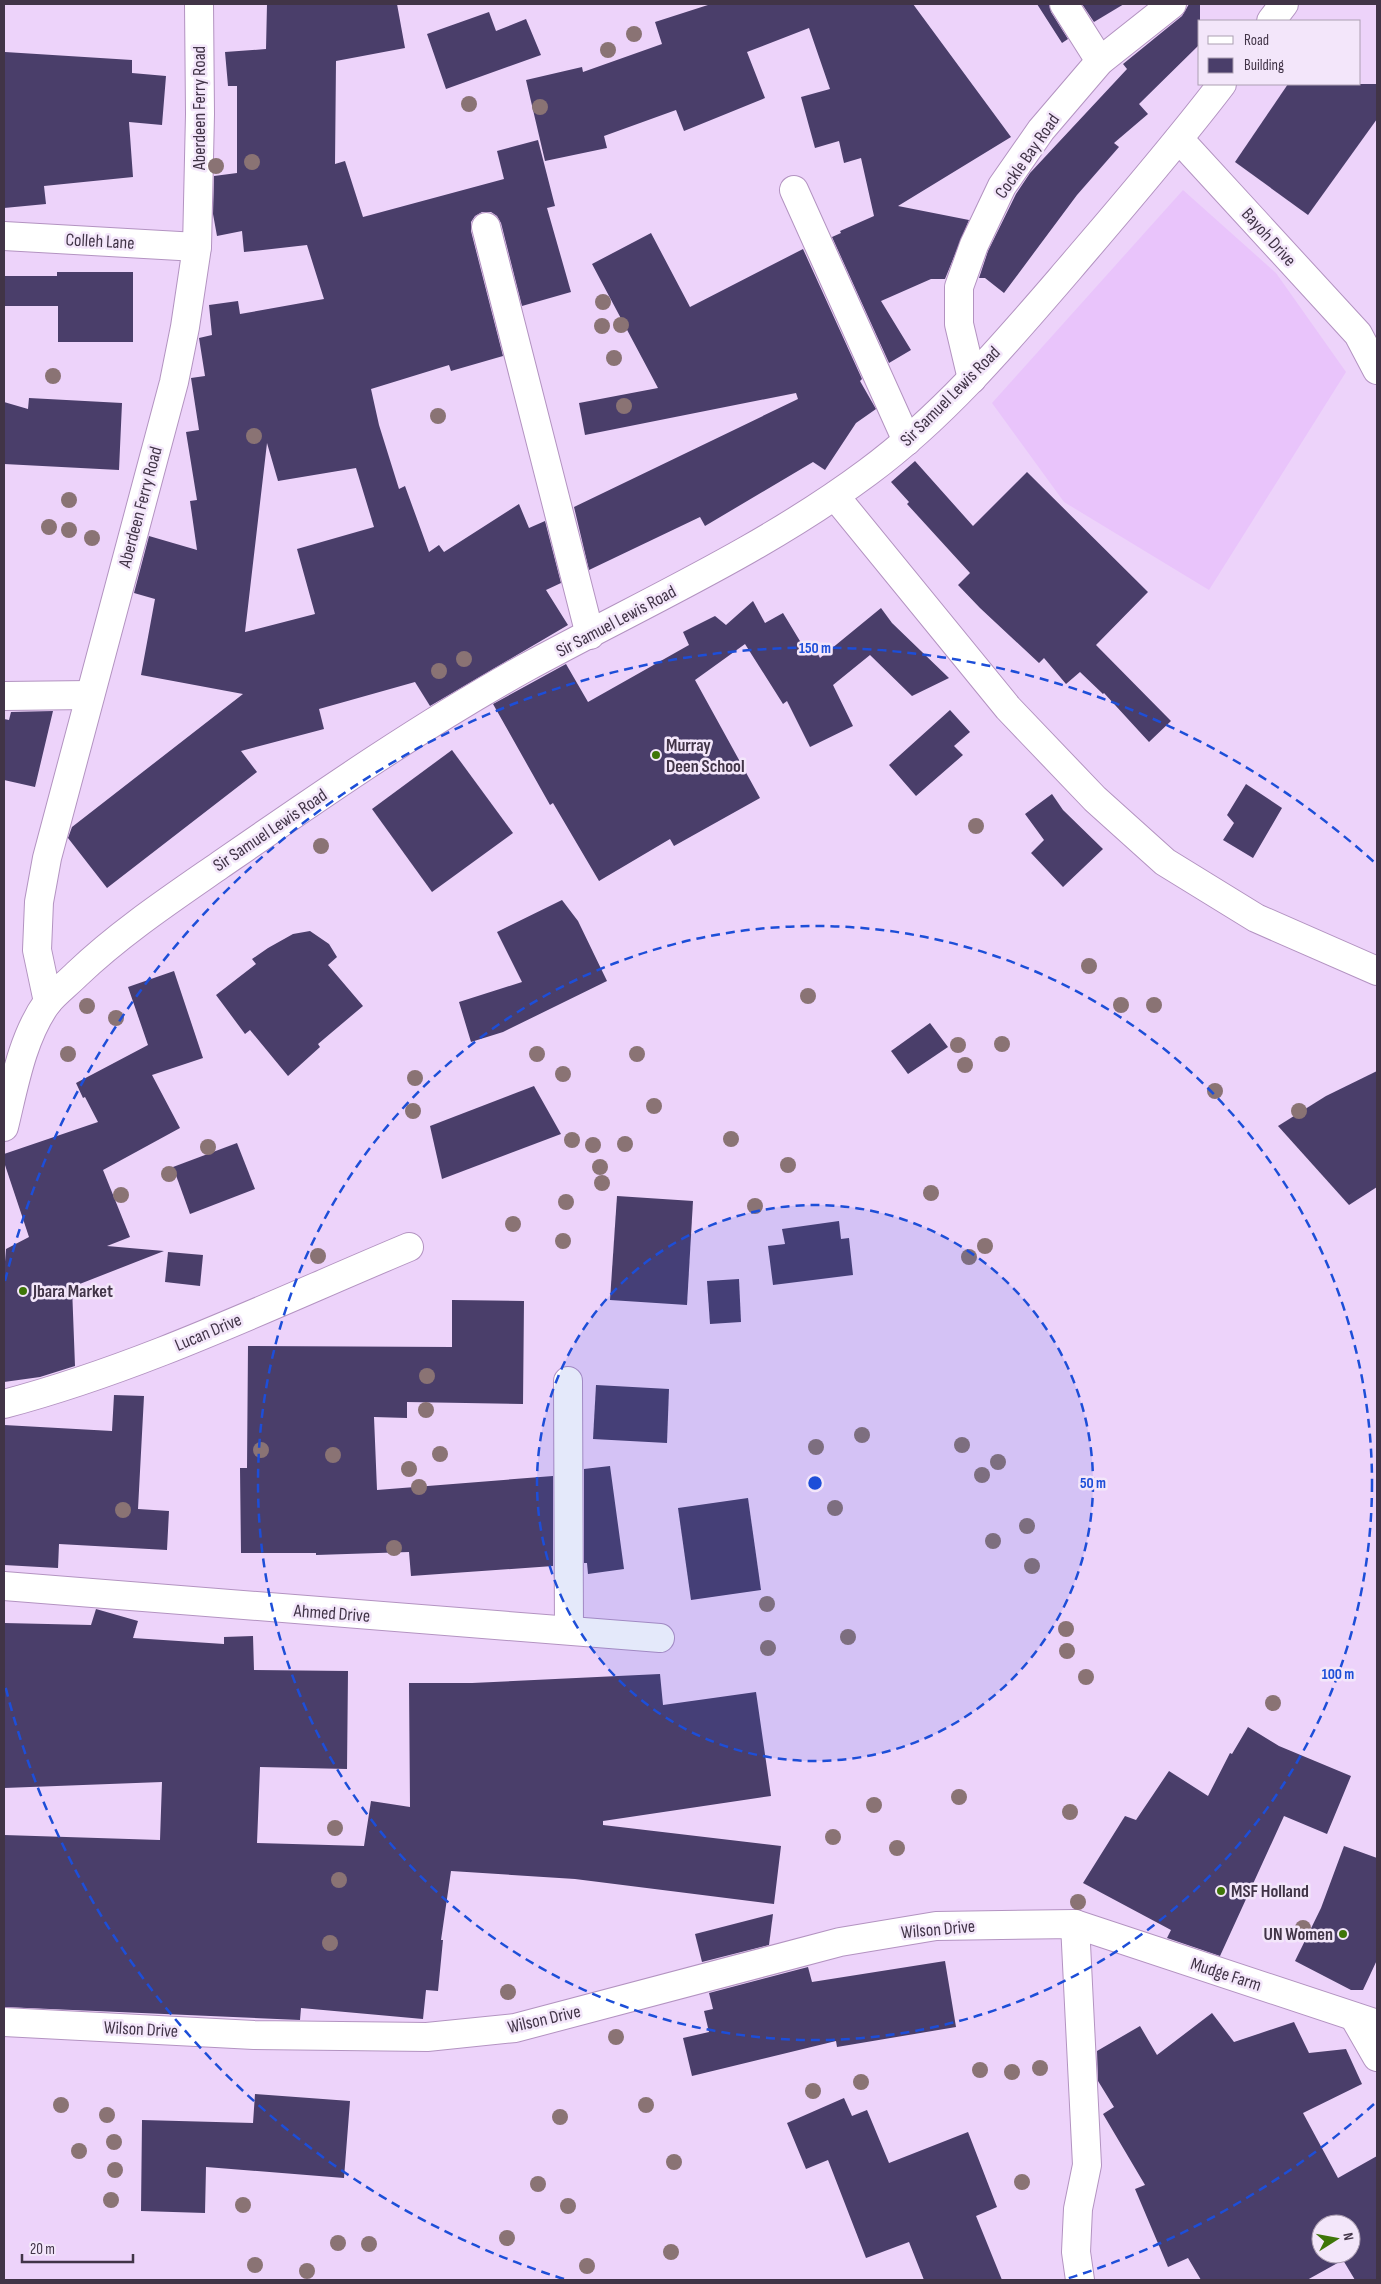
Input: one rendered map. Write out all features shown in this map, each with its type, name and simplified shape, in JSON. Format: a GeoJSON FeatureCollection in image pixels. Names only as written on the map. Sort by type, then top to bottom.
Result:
{"type":"FeatureCollection","features":[{"type":"Feature","properties":{"kind":"street","name":"Aberdeen Ferry Road"},"geometry":{"type":"LineString","coordinates":[[48,1002],[38,950],[39,902],[47,858],[174,382],[185,327],[197,247],[200,114],[199,4]]}},
{"type":"Feature","properties":{"kind":"street"},"geometry":{"type":"LineString","coordinates":[[1064,4],[1100,61]]}},
{"type":"Feature","properties":{"kind":"street","name":"Cockle Bay Road"},"geometry":{"type":"LineString","coordinates":[[972,379],[959,324],[959,287],[974,245],[1002,186],[1041,130],[1100,61],[1172,4]]}},
{"type":"Feature","properties":{"kind":"street"},"geometry":{"type":"LineString","coordinates":[[1272,20],[1284,4]]}},
{"type":"Feature","properties":{"kind":"street","name":"Sir Samuel Lewis Road"},"geometry":{"type":"LineString","coordinates":[[4,1127],[24,1048],[48,1002],[97,955],[158,907],[376,758],[525,669],[714,569],[836,496],[907,441],[972,379],[1046,296],[1180,139],[1221,85]]}},
{"type":"Feature","properties":{"kind":"street","name":"Bayoh Drive"},"geometry":{"type":"LineString","coordinates":[[1180,139],[1368,332],[1377,370]]}},
{"type":"Feature","properties":{"kind":"street"},"geometry":{"type":"LineString","coordinates":[[794,190],[907,441]]}},
{"type":"Feature","properties":{"kind":"street"},"geometry":{"type":"LineString","coordinates":[[486,226],[590,635]]}},
{"type":"Feature","properties":{"kind":"street","name":"Colleh Lane"},"geometry":{"type":"LineString","coordinates":[[4,236],[197,247]]}},
{"type":"Feature","properties":{"kind":"street"},"geometry":{"type":"LineString","coordinates":[[836,496],[1008,708],[1095,799],[1165,862],[1256,918],[1377,971]]}},
{"type":"Feature","properties":{"kind":"street"},"geometry":{"type":"LineString","coordinates":[[4,696],[90,695]]}},
{"type":"Feature","properties":{"kind":"street","name":"Lucan Drive"},"geometry":{"type":"LineString","coordinates":[[4,1404],[61,1389],[124,1367],[409,1247]]}},
{"type":"Feature","properties":{"kind":"street"},"geometry":{"type":"LineString","coordinates":[[568,1382],[569,1630]]}},
{"type":"Feature","properties":{"kind":"street","name":"Ahmed Drive"},"geometry":{"type":"LineString","coordinates":[[4,1586],[660,1638]]}},
{"type":"Feature","properties":{"kind":"street"},"geometry":{"type":"LineString","coordinates":[[1075,1924],[1087,2165],[1078,2209],[1076,2252],[1080,2280]]}},
{"type":"Feature","properties":{"kind":"street","name":"Mudge Farm"},"geometry":{"type":"LineString","coordinates":[[1075,1924],[1366,2020]]}},
{"type":"Feature","properties":{"kind":"street","name":"Wilson Drive"},"geometry":{"type":"LineString","coordinates":[[4,2022],[254,2035],[428,2037],[515,2028],[840,1942],[936,1926],[1075,1924]]}},
{"type":"Feature","properties":{"kind":"street"},"geometry":{"type":"LineString","coordinates":[[1366,2020],[1377,2057]]}},
{"type":"Feature","properties":{"kind":"shaded area"},"geometry":{"type":"Polygon","coordinates":[[[1183,190],[1276,273],[1346,372],[1209,590],[1064,502],[992,403],[1183,190]]]}},
{"type":"Feature","properties":{"kind":"building"},"geometry":{"type":"Polygon","coordinates":[[[267,4],[397,4],[405,48],[336,61],[335,164],[345,161],[363,217],[504,179],[497,151],[538,140],[555,206],[547,208],[571,292],[522,306],[501,223],[497,216],[491,212],[482,212],[475,216],[471,222],[471,231],[503,356],[451,371],[449,365],[371,389],[379,425],[399,489],[405,486],[429,552],[439,545],[444,552],[519,504],[529,528],[545,521],[561,583],[546,590],[568,625],[430,706],[415,682],[319,709],[324,729],[241,751],[257,772],[107,888],[68,838],[72,827],[243,694],[141,675],[155,599],[134,593],[149,536],[197,550],[190,501],[197,500],[186,432],[199,430],[191,378],[205,376],[199,338],[212,335],[209,305],[238,301],[240,314],[324,299],[307,245],[244,252],[242,231],[217,236],[213,214],[214,176],[237,173],[237,86],[228,86],[225,52],[266,49],[267,4]],[[267,443],[245,632],[315,614],[297,549],[374,527],[356,468],[278,481],[267,443]]]}},
{"type":"Feature","properties":{"kind":"building"},"geometry":{"type":"Polygon","coordinates":[[[711,4],[913,4],[1011,137],[898,206],[969,220],[945,279],[931,279],[881,301],[911,350],[889,363],[832,237],[841,233],[840,231],[874,216],[861,158],[844,163],[839,141],[815,148],[801,97],[830,89],[809,28],[747,52],[765,98],[684,131],[676,110],[604,136],[607,148],[545,161],[526,80],[582,67],[583,72],[662,44],[655,22],[711,4]]]}},
{"type":"Feature","properties":{"kind":"building"},"geometry":{"type":"Polygon","coordinates":[[[1037,4],[1049,4],[1051,12],[1068,39],[1062,43],[1037,4]]]}},
{"type":"Feature","properties":{"kind":"building"},"geometry":{"type":"Polygon","coordinates":[[[1082,4],[1124,4],[1094,22],[1082,4]]]}},
{"type":"Feature","properties":{"kind":"building"},"geometry":{"type":"Polygon","coordinates":[[[1189,4],[1200,4],[1198,46],[1139,104],[1148,114],[1114,143],[1119,147],[1077,195],[1004,293],[985,278],[979,278],[988,251],[1016,194],[1030,173],[1127,69],[1123,64],[1182,16],[1189,4]]]}},
{"type":"Feature","properties":{"kind":"building"},"geometry":{"type":"Polygon","coordinates":[[[489,12],[496,31],[526,19],[541,55],[446,89],[427,34],[489,12]]]}},
{"type":"Feature","properties":{"kind":"building"},"geometry":{"type":"Polygon","coordinates":[[[5,52],[132,60],[132,73],[166,76],[162,125],[129,122],[133,177],[44,186],[46,204],[4,208],[5,52]]]}},
{"type":"Feature","properties":{"kind":"building"},"geometry":{"type":"Polygon","coordinates":[[[1377,84],[1377,119],[1308,215],[1235,162],[1287,85],[1377,84]]]}},
{"type":"Feature","properties":{"kind":"building"},"geometry":{"type":"Polygon","coordinates":[[[651,233],[690,307],[803,249],[862,379],[860,381],[876,409],[856,423],[825,470],[813,462],[705,526],[700,517],[589,570],[574,507],[798,399],[796,393],[585,435],[579,403],[658,388],[592,264],[651,233]]]}},
{"type":"Feature","properties":{"kind":"building"},"geometry":{"type":"Polygon","coordinates":[[[57,272],[133,272],[133,342],[58,342],[58,306],[4,306],[4,276],[57,276],[57,272]]]}},
{"type":"Feature","properties":{"kind":"building"},"geometry":{"type":"Polygon","coordinates":[[[29,398],[122,403],[119,470],[4,464],[4,402],[28,409],[29,398]]]}},
{"type":"Feature","properties":{"kind":"building"},"geometry":{"type":"Polygon","coordinates":[[[915,461],[973,526],[1027,472],[1148,592],[1096,645],[1171,721],[1149,742],[1104,693],[1080,672],[1066,684],[1044,658],[1039,663],[958,585],[970,573],[907,504],[909,502],[891,482],[915,461]]]}},
{"type":"Feature","properties":{"kind":"building"},"geometry":{"type":"Polygon","coordinates":[[[753,601],[765,623],[783,613],[803,646],[812,642],[820,658],[881,608],[892,623],[949,678],[912,696],[870,655],[833,685],[853,726],[810,747],[787,701],[783,704],[745,644],[695,680],[760,798],[674,846],[670,839],[599,881],[553,803],[550,805],[493,704],[566,664],[588,702],[689,645],[683,632],[715,616],[726,625],[753,601]]]}},
{"type":"Feature","properties":{"kind":"building"},"geometry":{"type":"Polygon","coordinates":[[[950,710],[970,732],[954,746],[963,755],[916,796],[889,765],[950,710]]]}},
{"type":"Feature","properties":{"kind":"building"},"geometry":{"type":"Polygon","coordinates":[[[53,711],[35,787],[4,780],[4,719],[9,720],[11,712],[53,711]]]}},
{"type":"Feature","properties":{"kind":"building"},"geometry":{"type":"Polygon","coordinates":[[[452,750],[513,833],[432,892],[372,809],[452,750]]]}},
{"type":"Feature","properties":{"kind":"building"},"geometry":{"type":"Polygon","coordinates":[[[1246,784],[1282,808],[1253,858],[1223,840],[1234,823],[1227,815],[1246,784]]]}},
{"type":"Feature","properties":{"kind":"building"},"geometry":{"type":"Polygon","coordinates":[[[1052,794],[1063,810],[1103,849],[1063,887],[1031,853],[1044,840],[1025,814],[1052,794]]]}},
{"type":"Feature","properties":{"kind":"building"},"geometry":{"type":"Polygon","coordinates":[[[562,900],[578,921],[607,981],[503,1032],[471,1042],[459,1002],[522,982],[497,932],[562,900]]]}},
{"type":"Feature","properties":{"kind":"building"},"geometry":{"type":"Polygon","coordinates":[[[310,931],[329,944],[337,957],[328,965],[363,1006],[318,1044],[320,1047],[288,1076],[250,1030],[245,1034],[216,995],[256,964],[252,959],[268,948],[293,934],[310,931]]]}},
{"type":"Feature","properties":{"kind":"building"},"geometry":{"type":"Polygon","coordinates":[[[174,971],[203,1058],[152,1075],[180,1128],[103,1170],[130,1237],[107,1246],[164,1251],[72,1287],[75,1366],[40,1377],[4,1382],[4,1274],[6,1249],[29,1237],[4,1162],[4,1154],[98,1122],[76,1083],[148,1045],[128,987],[174,971]]]}},
{"type":"Feature","properties":{"kind":"building"},"geometry":{"type":"Polygon","coordinates":[[[930,1023],[948,1047],[908,1074],[891,1051],[930,1023]]]}},
{"type":"Feature","properties":{"kind":"building"},"geometry":{"type":"Polygon","coordinates":[[[1377,1071],[1377,1187],[1349,1205],[1278,1126],[1326,1096],[1377,1071]]]}},
{"type":"Feature","properties":{"kind":"building"},"geometry":{"type":"Polygon","coordinates":[[[534,1086],[561,1134],[442,1179],[430,1126],[534,1086]]]}},
{"type":"Feature","properties":{"kind":"building"},"geometry":{"type":"Polygon","coordinates":[[[237,1143],[255,1189],[190,1214],[173,1167],[237,1143]]]}},
{"type":"Feature","properties":{"kind":"building"},"geometry":{"type":"Polygon","coordinates":[[[617,1196],[693,1201],[687,1305],[610,1300],[617,1196]]]}},
{"type":"Feature","properties":{"kind":"building"},"geometry":{"type":"Polygon","coordinates":[[[839,1221],[841,1239],[849,1238],[853,1275],[773,1285],[768,1246],[785,1244],[782,1229],[839,1221]]]}},
{"type":"Feature","properties":{"kind":"building"},"geometry":{"type":"Polygon","coordinates":[[[168,1252],[203,1255],[200,1286],[165,1282],[168,1252]]]}},
{"type":"Feature","properties":{"kind":"building"},"geometry":{"type":"Polygon","coordinates":[[[739,1279],[741,1322],[710,1324],[707,1281],[739,1279]]]}},
{"type":"Feature","properties":{"kind":"building"},"geometry":{"type":"Polygon","coordinates":[[[452,1300],[524,1301],[523,1404],[407,1402],[407,1418],[374,1417],[377,1490],[553,1476],[553,1566],[411,1576],[409,1552],[316,1555],[316,1553],[241,1553],[240,1468],[247,1468],[248,1346],[452,1347],[452,1300]]]}},
{"type":"Feature","properties":{"kind":"building"},"geometry":{"type":"Polygon","coordinates":[[[596,1385],[669,1389],[667,1443],[593,1439],[596,1385]]]}},
{"type":"Feature","properties":{"kind":"building"},"geometry":{"type":"Polygon","coordinates":[[[114,1395],[144,1396],[138,1509],[169,1511],[167,1550],[59,1544],[58,1568],[4,1565],[4,1425],[112,1431],[114,1395]]]}},
{"type":"Feature","properties":{"kind":"building"},"geometry":{"type":"Polygon","coordinates":[[[610,1466],[624,1569],[588,1574],[587,1563],[584,1563],[584,1469],[610,1466]]]}},
{"type":"Feature","properties":{"kind":"building"},"geometry":{"type":"Polygon","coordinates":[[[748,1498],[761,1590],[691,1600],[678,1508],[748,1498]]]}},
{"type":"Feature","properties":{"kind":"building"},"geometry":{"type":"Polygon","coordinates":[[[96,1609],[138,1621],[133,1638],[224,1644],[224,1637],[253,1636],[254,1670],[348,1671],[347,1769],[260,1767],[257,1843],[364,1846],[371,1801],[410,1807],[409,1683],[472,1683],[660,1674],[663,1705],[756,1692],[771,1796],[603,1821],[603,1825],[781,1846],[774,1904],[575,1879],[451,1871],[441,1940],[443,1940],[438,1991],[426,1990],[423,2019],[301,2008],[300,2020],[4,2007],[4,1835],[160,1840],[162,1782],[4,1788],[4,1623],[91,1625],[96,1609]]]}},
{"type":"Feature","properties":{"kind":"building"},"geometry":{"type":"Polygon","coordinates":[[[1248,1727],[1279,1746],[1351,1776],[1327,1834],[1284,1816],[1220,1956],[1167,1938],[1171,1930],[1083,1883],[1125,1816],[1136,1820],[1169,1771],[1208,1796],[1230,1753],[1232,1754],[1248,1727]]]}},
{"type":"Feature","properties":{"kind":"building","name":"UN Women"},"geometry":{"type":"Polygon","coordinates":[[[1344,1846],[1377,1858],[1377,1960],[1363,1990],[1351,1990],[1295,1961],[1321,1908],[1344,1846]]]}},
{"type":"Feature","properties":{"kind":"building"},"geometry":{"type":"Polygon","coordinates":[[[773,1914],[769,1945],[702,1962],[695,1934],[773,1914]]]}},
{"type":"Feature","properties":{"kind":"building"},"geometry":{"type":"Polygon","coordinates":[[[945,1961],[956,2027],[837,2047],[836,2041],[692,2076],[683,2038],[709,2032],[704,2011],[713,2009],[709,1993],[808,1967],[812,1982],[945,1961]]]}},
{"type":"Feature","properties":{"kind":"building"},"geometry":{"type":"Polygon","coordinates":[[[1212,2013],[1234,2042],[1294,2022],[1309,2053],[1346,2049],[1362,2084],[1303,2113],[1338,2178],[1377,2156],[1377,2280],[1355,2280],[1345,2264],[1361,2264],[1361,2214],[1311,2214],[1311,2264],[1336,2264],[1307,2280],[1201,2280],[1188,2258],[1168,2267],[1135,2189],[1145,2185],[1103,2114],[1114,2107],[1098,2081],[1097,2051],[1140,2026],[1157,2055],[1212,2013]]]}},
{"type":"Feature","properties":{"kind":"building"},"geometry":{"type":"Polygon","coordinates":[[[255,2094],[350,2101],[344,2178],[206,2167],[205,2213],[141,2211],[142,2120],[253,2123],[255,2094]]]}},
{"type":"Feature","properties":{"kind":"building"},"geometry":{"type":"Polygon","coordinates":[[[844,2098],[852,2116],[867,2110],[889,2163],[968,2132],[997,2207],[976,2216],[1002,2280],[924,2280],[909,2242],[866,2258],[828,2160],[806,2169],[787,2123],[844,2098]]]}},
{"type":"Feature","properties":{"kind":"place","name":"Murray Deen School"},"geometry":{"type":"Point","coordinates":[656,755]}},
{"type":"Feature","properties":{"kind":"place","name":"Jbara Market"},"geometry":{"type":"Point","coordinates":[23,1291]}},
{"type":"Feature","properties":{"kind":"place","name":"MSF Holland"},"geometry":{"type":"Point","coordinates":[1221,1891]}},
{"type":"Feature","properties":{"kind":"place","name":"UN Women"},"geometry":{"type":"Point","coordinates":[1343,1934]}}]}
